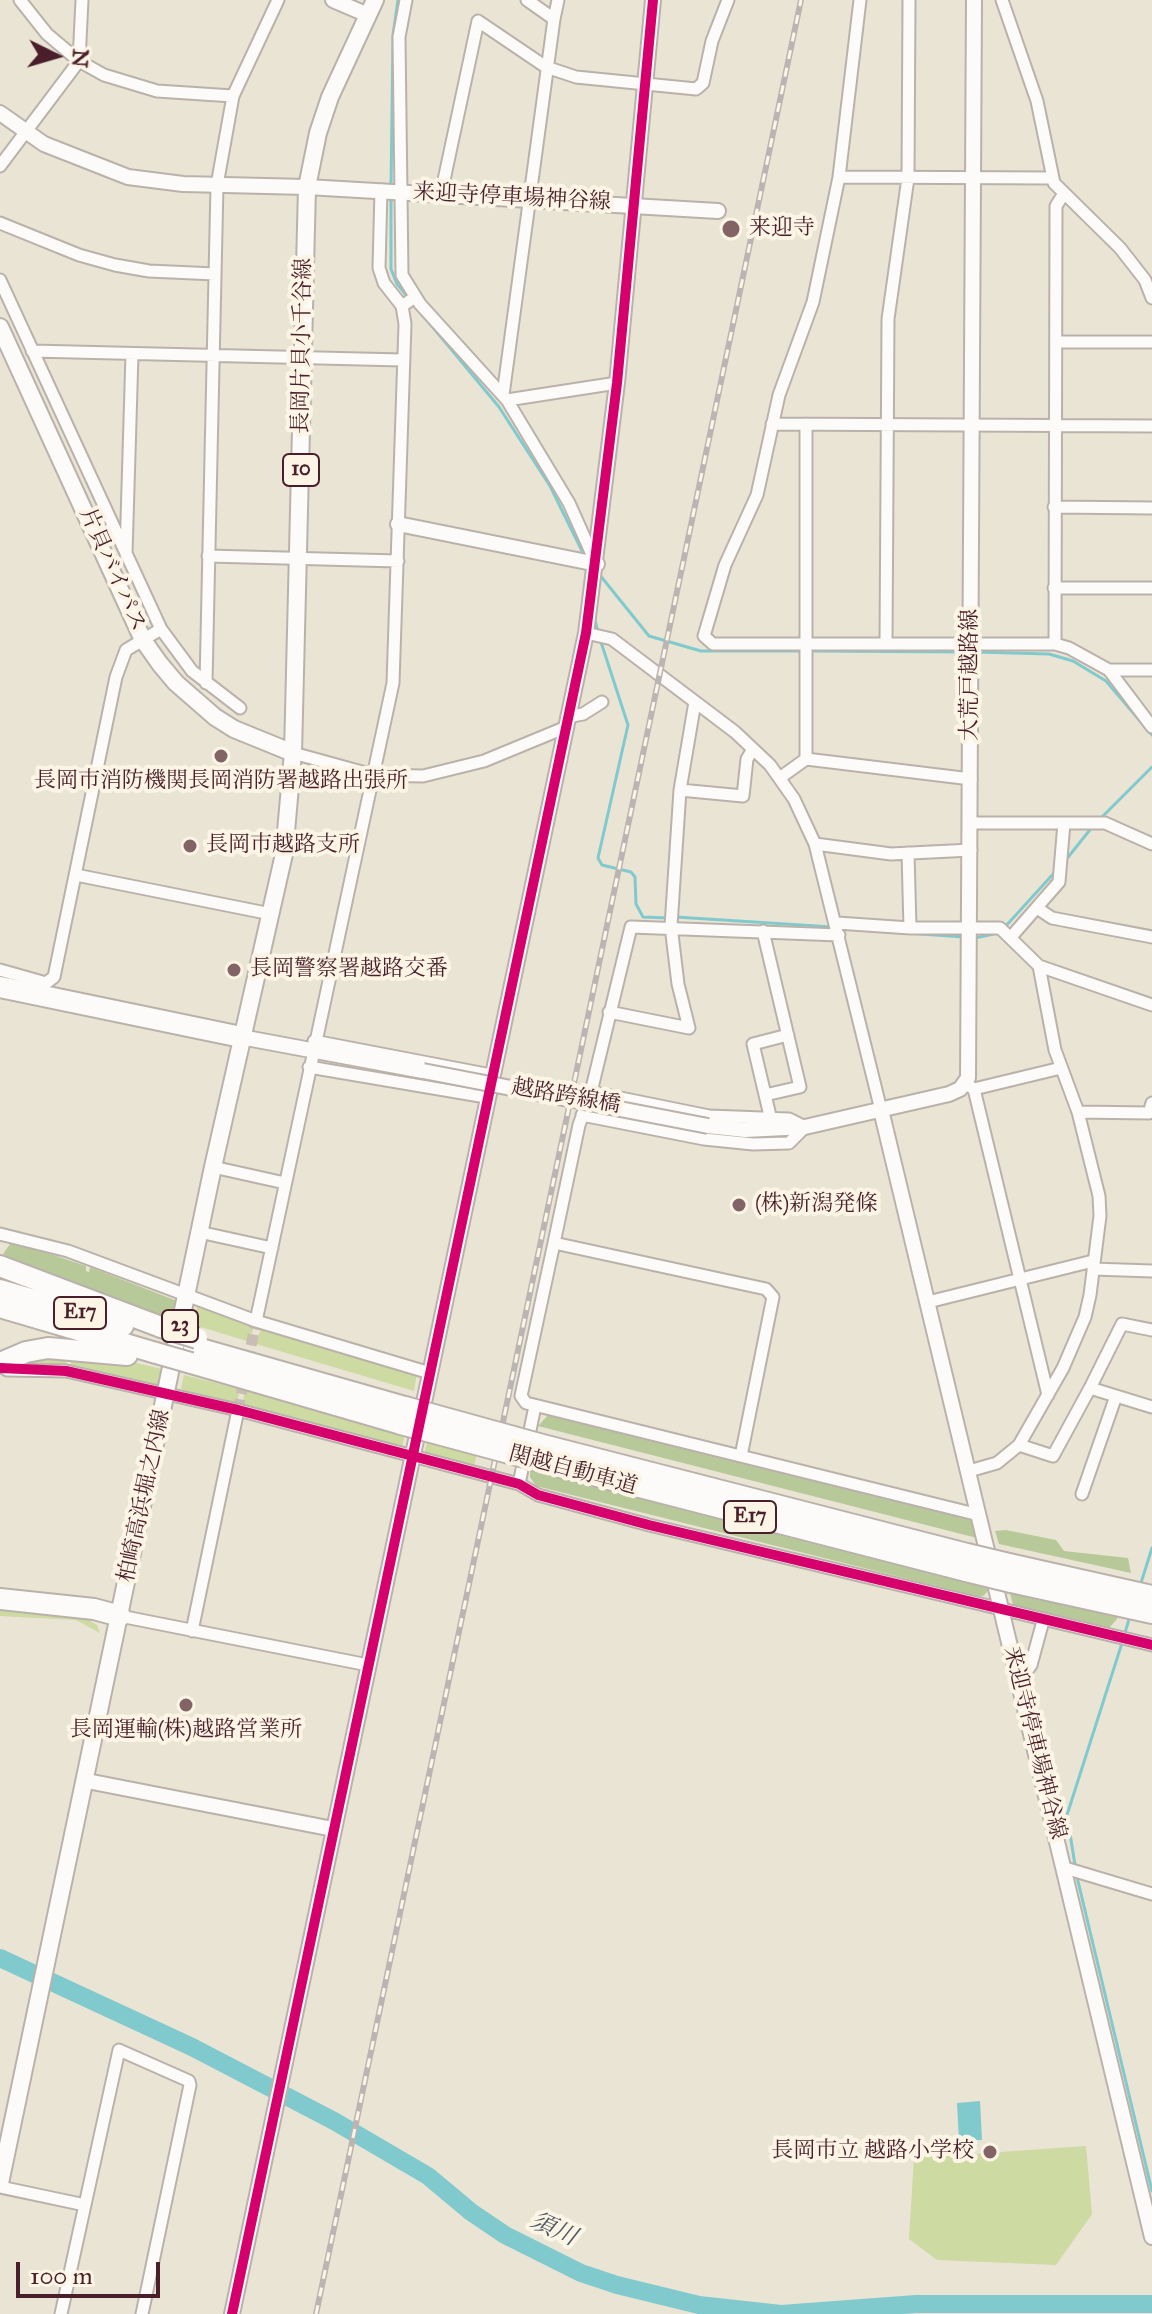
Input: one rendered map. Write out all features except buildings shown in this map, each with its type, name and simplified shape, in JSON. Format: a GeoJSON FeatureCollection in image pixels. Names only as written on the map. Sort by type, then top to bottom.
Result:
{"type":"FeatureCollection","features":[{"type":"Feature","properties":{"kind":"highway"},"geometry":{"type":"LineString","coordinates":[[0,987],[241,1037]]}},
{"type":"Feature","properties":{"kind":"highway"},"geometry":{"type":"LineString","coordinates":[[0,999],[35,997],[94,1006]]}},
{"type":"Feature","properties":{"kind":"highway"},"geometry":{"type":"LineString","coordinates":[[0,1266],[158,1344],[193,1354]]}},
{"type":"Feature","properties":{"kind":"highway","name":"E17"},"geometry":{"type":"LineString","coordinates":[[0,1290],[158,1344]]}},
{"type":"Feature","properties":{"kind":"highway","name":"E17"},"geometry":{"type":"LineString","coordinates":[[0,1307],[158,1344]]}},
{"type":"Feature","properties":{"kind":"highway"},"geometry":{"type":"LineString","coordinates":[[3,1366],[26,1352],[48,1348],[117,1353],[158,1344],[193,1354]]}},
{"type":"Feature","properties":{"kind":"highway","name":"関越自動車道"},"geometry":{"type":"LineString","coordinates":[[193,1354],[368,1396],[403,1415]]}},
{"type":"Feature","properties":{"kind":"highway","name":"関越自動車道"},"geometry":{"type":"LineString","coordinates":[[193,1354],[338,1406],[403,1415],[966,1562],[1113,1596],[1152,1613]]}},
{"type":"Feature","properties":{"kind":"highway","name":"関越自動車道"},"geometry":{"type":"LineString","coordinates":[[1113,1596],[1152,1596]]}},
{"type":"Feature","properties":{"kind":"highway"},"geometry":{"type":"LineString","coordinates":[[0,1599],[60,1605],[120,1616]]}},
{"type":"Feature","properties":{"kind":"highway"},"geometry":{"type":"LineString","coordinates":[[0,1607],[60,1605]]}},
{"type":"Feature","properties":{"kind":"main road"},"geometry":{"type":"LineString","coordinates":[[333,0],[371,8]]}},
{"type":"Feature","properties":{"kind":"main road"},"geometry":{"type":"LineString","coordinates":[[232,2314],[586,633],[597,565],[617,383],[631,206],[653,0]]}},
{"type":"Feature","properties":{"kind":"main road","name":"大荒戸越路線"},"geometry":{"type":"LineString","coordinates":[[970,1086],[974,0]]}},
{"type":"Feature","properties":{"kind":"main road","name":"長岡片貝小千谷線"},"geometry":{"type":"LineString","coordinates":[[293,753],[307,187],[318,133],[330,97],[371,8]]}},
{"type":"Feature","properties":{"kind":"main road","name":"来迎寺停車場神谷線"},"geometry":{"type":"LineString","coordinates":[[0,113],[25,132],[77,160],[128,177],[217,185],[381,190],[718,211]]}},
{"type":"Feature","properties":{"kind":"main road","name":"片貝バイパス"},"geometry":{"type":"LineString","coordinates":[[0,327],[143,640],[176,683],[215,717],[234,729],[293,753]]}},
{"type":"Feature","properties":{"kind":"main road"},"geometry":{"type":"LineString","coordinates":[[398,524],[597,565]]}},
{"type":"Feature","properties":{"kind":"main road","name":"柏崎高浜堀之内線"},"geometry":{"type":"LineString","coordinates":[[0,2185],[87,1781],[199,1232],[271,914],[288,830],[293,753]]}},
{"type":"Feature","properties":{"kind":"main road"},"geometry":{"type":"LineString","coordinates":[[241,1037],[312,1053]]}},
{"type":"Feature","properties":{"kind":"main road","name":"越路跨線橋"},"geometry":{"type":"LineString","coordinates":[[312,1053],[423,1071],[708,1126],[756,1131],[805,1127]]}},
{"type":"Feature","properties":{"kind":"main road"},"geometry":{"type":"LineString","coordinates":[[805,1127],[949,1094],[970,1086]]}},
{"type":"Feature","properties":{"kind":"main road","name":"来迎寺停車場神谷線"},"geometry":{"type":"LineString","coordinates":[[881,1110],[1152,2237]]}},
{"type":"Feature","properties":{"kind":"main road"},"geometry":{"type":"LineString","coordinates":[[87,1781],[333,1829]]}},
{"type":"Feature","properties":{"kind":"street"},"geometry":{"type":"LineString","coordinates":[[20,0],[47,34],[79,61],[139,88],[233,96]]}},
{"type":"Feature","properties":{"kind":"street"},"geometry":{"type":"LineString","coordinates":[[0,166],[79,61],[82,0]]}},
{"type":"Feature","properties":{"kind":"street"},"geometry":{"type":"LineString","coordinates":[[206,683],[217,185],[233,96],[278,0]]}},
{"type":"Feature","properties":{"kind":"street"},"geometry":{"type":"LineString","coordinates":[[406,0],[399,37],[400,267],[415,297],[505,398],[569,503],[597,565]]}},
{"type":"Feature","properties":{"kind":"street"},"geometry":{"type":"LineString","coordinates":[[527,0],[554,19]]}},
{"type":"Feature","properties":{"kind":"street"},"geometry":{"type":"LineString","coordinates":[[505,398],[528,198],[558,0]]}},
{"type":"Feature","properties":{"kind":"street"},"geometry":{"type":"LineString","coordinates":[[441,194],[478,21],[546,67],[576,77],[696,89],[703,83],[712,41],[728,0]]}},
{"type":"Feature","properties":{"kind":"street"},"geometry":{"type":"LineString","coordinates":[[860,0],[839,177],[813,302],[772,424],[757,495],[725,565],[704,636],[713,644],[1055,644],[1069,648],[1109,670],[1152,727]]}},
{"type":"Feature","properties":{"kind":"street"},"geometry":{"type":"LineString","coordinates":[[886,643],[888,319],[908,178],[909,0]]}},
{"type":"Feature","properties":{"kind":"street"},"geometry":{"type":"LineString","coordinates":[[1002,0],[1037,101],[1051,178],[1063,195],[1120,248],[1145,280],[1152,298]]}},
{"type":"Feature","properties":{"kind":"street"},"geometry":{"type":"LineString","coordinates":[[839,177],[1051,178]]}},
{"type":"Feature","properties":{"kind":"street"},"geometry":{"type":"LineString","coordinates":[[256,1321],[396,662],[402,306],[384,283],[379,268],[381,190]]}},
{"type":"Feature","properties":{"kind":"street"},"geometry":{"type":"LineString","coordinates":[[1055,644],[1056,206],[1063,195]]}},
{"type":"Feature","properties":{"kind":"street"},"geometry":{"type":"LineString","coordinates":[[0,223],[79,255],[115,265],[149,271],[215,274]]}},
{"type":"Feature","properties":{"kind":"street"},"geometry":{"type":"LineString","coordinates":[[0,280],[161,629],[184,661],[206,683],[240,708]]}},
{"type":"Feature","properties":{"kind":"street"},"geometry":{"type":"LineString","coordinates":[[402,306],[415,297]]}},
{"type":"Feature","properties":{"kind":"street"},"geometry":{"type":"LineString","coordinates":[[1056,342],[1152,342]]}},
{"type":"Feature","properties":{"kind":"street"},"geometry":{"type":"LineString","coordinates":[[32,351],[402,360]]}},
{"type":"Feature","properties":{"kind":"street"},"geometry":{"type":"LineString","coordinates":[[126,556],[132,354]]}},
{"type":"Feature","properties":{"kind":"street"},"geometry":{"type":"LineString","coordinates":[[505,398],[617,383]]}},
{"type":"Feature","properties":{"kind":"street"},"geometry":{"type":"LineString","coordinates":[[772,424],[1152,426]]}},
{"type":"Feature","properties":{"kind":"street"},"geometry":{"type":"LineString","coordinates":[[806,424],[806,759]]}},
{"type":"Feature","properties":{"kind":"street"},"geometry":{"type":"LineString","coordinates":[[1054,507],[1152,508]]}},
{"type":"Feature","properties":{"kind":"street"},"geometry":{"type":"LineString","coordinates":[[208,556],[398,561]]}},
{"type":"Feature","properties":{"kind":"street"},"geometry":{"type":"LineString","coordinates":[[1054,588],[1152,588]]}},
{"type":"Feature","properties":{"kind":"street"},"geometry":{"type":"LineString","coordinates":[[0,970],[46,983],[54,977],[116,677],[126,650],[161,629]]}},
{"type":"Feature","properties":{"kind":"street"},"geometry":{"type":"LineString","coordinates":[[586,633],[612,639],[753,749],[781,777],[806,818],[815,844],[881,1110]]}},
{"type":"Feature","properties":{"kind":"street"},"geometry":{"type":"LineString","coordinates":[[1109,670],[1152,670]]}},
{"type":"Feature","properties":{"kind":"street"},"geometry":{"type":"LineString","coordinates":[[293,753],[373,775],[442,774],[566,722],[602,702]]}},
{"type":"Feature","properties":{"kind":"street"},"geometry":{"type":"LineString","coordinates":[[609,1012],[689,1028],[678,984],[671,926],[680,790],[695,702]]}},
{"type":"Feature","properties":{"kind":"street"},"geometry":{"type":"LineString","coordinates":[[680,790],[743,796],[747,759],[753,749]]}},
{"type":"Feature","properties":{"kind":"street"},"geometry":{"type":"LineString","coordinates":[[781,777],[806,759],[971,779]]}},
{"type":"Feature","properties":{"kind":"street"},"geometry":{"type":"LineString","coordinates":[[970,823],[1105,823],[1152,844]]}},
{"type":"Feature","properties":{"kind":"street"},"geometry":{"type":"LineString","coordinates":[[1011,937],[1059,882],[1063,872],[1064,823]]}},
{"type":"Feature","properties":{"kind":"street"},"geometry":{"type":"LineString","coordinates":[[815,844],[908,853],[971,850]]}},
{"type":"Feature","properties":{"kind":"street"},"geometry":{"type":"LineString","coordinates":[[908,853],[910,928]]}},
{"type":"Feature","properties":{"kind":"street"},"geometry":{"type":"LineString","coordinates":[[76,875],[271,914]]}},
{"type":"Feature","properties":{"kind":"street"},"geometry":{"type":"LineString","coordinates":[[1037,908],[1052,918],[1152,937]]}},
{"type":"Feature","properties":{"kind":"street"},"geometry":{"type":"LineString","coordinates":[[979,1515],[535,1406],[521,1396],[582,1115],[591,1092],[631,927],[763,931],[1000,928],[1039,966],[1152,1005]]}},
{"type":"Feature","properties":{"kind":"street"},"geometry":{"type":"LineString","coordinates":[[763,931],[800,1087],[765,1095]]}},
{"type":"Feature","properties":{"kind":"street"},"geometry":{"type":"LineString","coordinates":[[969,1471],[997,1463],[1019,1445],[1048,1395],[1085,1317],[1093,1265],[1100,1206],[1078,1112],[1061,1068],[1039,966]]}},
{"type":"Feature","properties":{"kind":"street"},"geometry":{"type":"LineString","coordinates":[[771,1120],[753,1044],[788,1035]]}},
{"type":"Feature","properties":{"kind":"street"},"geometry":{"type":"LineString","coordinates":[[312,1053],[491,1075]]}},
{"type":"Feature","properties":{"kind":"street"},"geometry":{"type":"LineString","coordinates":[[312,1053],[486,1097]]}},
{"type":"Feature","properties":{"kind":"street"},"geometry":{"type":"LineString","coordinates":[[1048,1395],[970,1086],[1061,1068]]}},
{"type":"Feature","properties":{"kind":"street"},"geometry":{"type":"LineString","coordinates":[[582,1115],[704,1139],[753,1144],[789,1143],[805,1127],[789,1119],[709,1116],[591,1092]]}},
{"type":"Feature","properties":{"kind":"street"},"geometry":{"type":"LineString","coordinates":[[1078,1112],[1149,1113],[1152,1103]]}},
{"type":"Feature","properties":{"kind":"street"},"geometry":{"type":"LineString","coordinates":[[213,1167],[285,1183]]}},
{"type":"Feature","properties":{"kind":"street"},"geometry":{"type":"LineString","coordinates":[[199,1232],[272,1248]]}},
{"type":"Feature","properties":{"kind":"street"},"geometry":{"type":"LineString","coordinates":[[0,1234],[68,1251],[256,1321],[430,1373]]}},
{"type":"Feature","properties":{"kind":"street"},"geometry":{"type":"LineString","coordinates":[[554,1243],[766,1289],[773,1297],[741,1456]]}},
{"type":"Feature","properties":{"kind":"street"},"geometry":{"type":"LineString","coordinates":[[928,1302],[1093,1265],[1152,1271]]}},
{"type":"Feature","properties":{"kind":"street"},"geometry":{"type":"LineString","coordinates":[[1019,1445],[1053,1456],[1122,1324],[1152,1330]]}},
{"type":"Feature","properties":{"kind":"street"},"geometry":{"type":"LineString","coordinates":[[3,1366],[66,1371],[238,1410],[519,1484],[538,1495],[635,1521],[1002,1612],[1152,1645]]}},
{"type":"Feature","properties":{"kind":"street"},"geometry":{"type":"LineString","coordinates":[[1090,1388],[1152,1407]]}},
{"type":"Feature","properties":{"kind":"street"},"geometry":{"type":"LineString","coordinates":[[1082,1494],[1116,1396]]}},
{"type":"Feature","properties":{"kind":"street"},"geometry":{"type":"LineString","coordinates":[[519,1484],[535,1406]]}},
{"type":"Feature","properties":{"kind":"street"},"geometry":{"type":"LineString","coordinates":[[192,1631],[238,1410]]}},
{"type":"Feature","properties":{"kind":"street"},"geometry":{"type":"LineString","coordinates":[[120,1616],[368,1665]]}},
{"type":"Feature","properties":{"kind":"street"},"geometry":{"type":"LineString","coordinates":[[1020,1680],[1031,1665],[1043,1621]]}},
{"type":"Feature","properties":{"kind":"street"},"geometry":{"type":"LineString","coordinates":[[1065,1868],[1152,1894]]}},
{"type":"Feature","properties":{"kind":"street"},"geometry":{"type":"LineString","coordinates":[[61,2314],[119,2050],[189,2081],[142,2314]]}},
{"type":"Feature","properties":{"kind":"street"},"geometry":{"type":"LineString","coordinates":[[0,2185],[85,2205]]}},
{"type":"Feature","properties":{"kind":"green space"},"geometry":{"type":"Polygon","coordinates":[[[12,1241],[86,1266],[86,1271],[89,1272],[90,1267],[177,1301],[173,1319],[33,1269],[3,1254],[12,1241]]]}},
{"type":"Feature","properties":{"kind":"green space"},"geometry":{"type":"Polygon","coordinates":[[[197,1307],[248,1320],[253,1329],[250,1342],[194,1325],[197,1307]]]}},
{"type":"Feature","properties":{"kind":"green space"},"geometry":{"type":"Polygon","coordinates":[[[261,1328],[417,1373],[414,1391],[256,1344],[261,1328]]]}},
{"type":"Feature","properties":{"kind":"green space"},"geometry":{"type":"Polygon","coordinates":[[[111,1357],[162,1369],[159,1386],[71,1367],[71,1358],[67,1358],[66,1367],[12,1364],[22,1358],[111,1357]]]}},
{"type":"Feature","properties":{"kind":"green space"},"geometry":{"type":"Polygon","coordinates":[[[184,1375],[240,1389],[237,1402],[232,1406],[188,1395],[181,1388],[184,1375]]]}},
{"type":"Feature","properties":{"kind":"green space"},"geometry":{"type":"Polygon","coordinates":[[[245,1390],[406,1429],[402,1447],[242,1406],[245,1390]]]}},
{"type":"Feature","properties":{"kind":"green space"},"geometry":{"type":"Polygon","coordinates":[[[549,1414],[972,1518],[977,1538],[538,1426],[549,1414]]]}},
{"type":"Feature","properties":{"kind":"green space"},"geometry":{"type":"Polygon","coordinates":[[[429,1435],[478,1448],[474,1467],[424,1454],[429,1435]]]}},
{"type":"Feature","properties":{"kind":"green space"},"geometry":{"type":"Polygon","coordinates":[[[530,1468],[925,1569],[987,1586],[988,1591],[983,1596],[976,1596],[536,1486],[530,1477],[530,1468]]]}},
{"type":"Feature","properties":{"kind":"green space"},"geometry":{"type":"Polygon","coordinates":[[[1006,1530],[1056,1540],[1064,1551],[1128,1558],[1131,1573],[999,1544],[995,1531],[1006,1530]]]}},
{"type":"Feature","properties":{"kind":"green space"},"geometry":{"type":"Polygon","coordinates":[[[1008,1585],[1119,1610],[1117,1619],[1110,1627],[1105,1627],[1013,1605],[1008,1585]]]}},
{"type":"Feature","properties":{"kind":"green space"},"geometry":{"type":"Polygon","coordinates":[[[0,1610],[82,1616],[97,1625],[100,1633],[76,1620],[0,1616],[0,1610]]]}},
{"type":"Feature","properties":{"kind":"green space"},"geometry":{"type":"Polygon","coordinates":[[[1086,2146],[1092,2214],[1056,2265],[937,2260],[909,2239],[914,2158],[1086,2146]]]}},
{"type":"Feature","properties":{"kind":"water"},"geometry":{"type":"Polygon","coordinates":[[[980,2101],[982,2140],[959,2141],[957,2103],[980,2101]]]}},
{"type":"Feature","properties":{"kind":"waterway"},"geometry":{"type":"LineString","coordinates":[[391,188],[393,35],[398,0]]}},
{"type":"Feature","properties":{"kind":"waterway"},"geometry":{"type":"LineString","coordinates":[[391,196],[391,269],[397,284],[499,407],[550,486],[584,555]]}},
{"type":"Feature","properties":{"kind":"waterway"},"geometry":{"type":"LineString","coordinates":[[599,574],[649,636],[701,651],[804,651]]}},
{"type":"Feature","properties":{"kind":"waterway"},"geometry":{"type":"LineString","coordinates":[[594,616],[598,632]]}},
{"type":"Feature","properties":{"kind":"waterway"},"geometry":{"type":"LineString","coordinates":[[600,639],[628,725],[598,858],[602,865],[631,872],[635,877],[636,904],[643,917],[669,918]]}},
{"type":"Feature","properties":{"kind":"waterway"},"geometry":{"type":"LineString","coordinates":[[811,651],[964,652]]}},
{"type":"Feature","properties":{"kind":"waterway"},"geometry":{"type":"LineString","coordinates":[[975,652],[1049,654],[1073,661],[1106,681],[1152,735]]}},
{"type":"Feature","properties":{"kind":"waterway"},"geometry":{"type":"LineString","coordinates":[[1098,821],[1152,767]]}},
{"type":"Feature","properties":{"kind":"waterway"},"geometry":{"type":"LineString","coordinates":[[1065,861],[1093,826]]}},
{"type":"Feature","properties":{"kind":"waterway"},"geometry":{"type":"LineString","coordinates":[[1004,928],[1055,872]]}},
{"type":"Feature","properties":{"kind":"waterway"},"geometry":{"type":"LineString","coordinates":[[676,917],[832,927]]}},
{"type":"Feature","properties":{"kind":"waterway"},"geometry":{"type":"LineString","coordinates":[[907,933],[964,937]]}},
{"type":"Feature","properties":{"kind":"waterway"},"geometry":{"type":"LineString","coordinates":[[975,938],[998,933]]}},
{"type":"Feature","properties":{"kind":"waterway"},"geometry":{"type":"LineString","coordinates":[[1140,1586],[1152,1548]]}},
{"type":"Feature","properties":{"kind":"waterway"},"geometry":{"type":"LineString","coordinates":[[1124,1636],[1130,1616]]}},
{"type":"Feature","properties":{"kind":"waterway"},"geometry":{"type":"LineString","coordinates":[[1075,1865],[1067,1815],[1122,1643]]}},
{"type":"Feature","properties":{"kind":"waterway"},"geometry":{"type":"LineString","coordinates":[[1077,1877],[1152,2191]]}},
{"type":"Feature","properties":{"kind":"waterway","name":"須川"},"geometry":{"type":"LineString","coordinates":[[0,1958],[192,2047],[334,2121],[428,2176],[471,2212],[505,2235],[581,2273],[617,2285],[699,2305],[781,2314],[916,2304],[1152,2304]]}},
{"type":"Feature","properties":{"kind":"tunnel"},"geometry":{"type":"LineString","coordinates":[[238,1410],[256,1321]]}},
{"type":"Feature","properties":{"kind":"railway"},"geometry":{"type":"LineString","coordinates":[[316,2314],[801,0]]}},
{"type":"Feature","properties":{"kind":"cycle path"},"geometry":{"type":"LineString","coordinates":[[232,2314],[586,633],[617,383],[653,0]]}},
{"type":"Feature","properties":{"kind":"cycle path"},"geometry":{"type":"LineString","coordinates":[[0,1368],[66,1371],[238,1410],[519,1484],[538,1495],[649,1525],[1152,1645]]}},
{"type":"Feature","properties":{"kind":"place","name":"来迎寺"},"geometry":{"type":"Point","coordinates":[731,229]}},
{"type":"Feature","properties":{"kind":"place","name":"長岡市消防機関長岡消防署越路出張所"},"geometry":{"type":"Point","coordinates":[221,756]}},
{"type":"Feature","properties":{"kind":"place","name":"長岡市越路支所"},"geometry":{"type":"Point","coordinates":[190,846]}},
{"type":"Feature","properties":{"kind":"place","name":"長岡警察署越路交番"},"geometry":{"type":"Point","coordinates":[234,970]}},
{"type":"Feature","properties":{"kind":"place","name":"(株)新潟発條"},"geometry":{"type":"Point","coordinates":[739,1205]}},
{"type":"Feature","properties":{"kind":"place","name":"長岡運輸(株)越路営業所"},"geometry":{"type":"Point","coordinates":[186,1705]}},
{"type":"Feature","properties":{"kind":"place","name":"長岡市立 越路小学校"},"geometry":{"type":"Point","coordinates":[990,2152]}}]}
